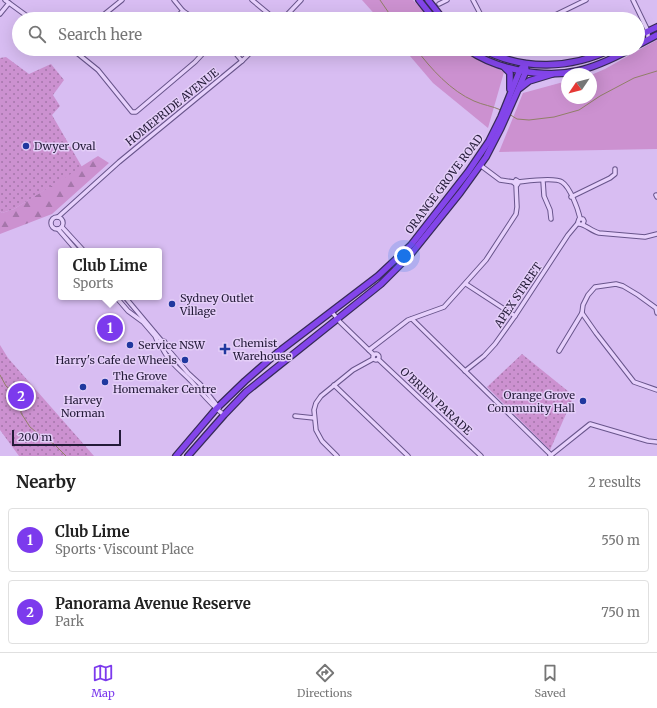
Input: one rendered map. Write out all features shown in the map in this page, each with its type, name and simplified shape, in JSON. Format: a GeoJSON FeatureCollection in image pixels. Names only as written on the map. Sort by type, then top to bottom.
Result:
{"type":"FeatureCollection","features":[{"type":"Feature","properties":{"kind":"highway"},"geometry":{"type":"LineString","coordinates":[[419,0],[428,12]]}},
{"type":"Feature","properties":{"kind":"highway"},"geometry":{"type":"LineString","coordinates":[[428,0],[437,12]]}},
{"type":"Feature","properties":{"kind":"highway"},"geometry":{"type":"LineString","coordinates":[[645,32],[657,27]]}},
{"type":"Feature","properties":{"kind":"highway"},"geometry":{"type":"LineString","coordinates":[[645,41],[657,35]]}},
{"type":"Feature","properties":{"kind":"highway"},"geometry":{"type":"LineString","coordinates":[[478,56],[503,66],[554,74]]}},
{"type":"Feature","properties":{"kind":"highway"},"geometry":{"type":"LineString","coordinates":[[498,56],[525,64],[552,65],[575,62],[597,56]]}},
{"type":"Feature","properties":{"kind":"highway"},"geometry":{"type":"LineString","coordinates":[[517,92],[529,80],[591,67],[618,56]]}},
{"type":"Feature","properties":{"kind":"highway","name":"ORANGE GROVE ROAD"},"geometry":{"type":"LineString","coordinates":[[188,456],[224,415],[255,384],[381,284],[399,267],[460,193],[480,165],[493,144],[507,109],[517,92],[525,64]]}},
{"type":"Feature","properties":{"kind":"highway"},"geometry":{"type":"LineString","coordinates":[[503,66],[509,70],[511,76],[508,100]]}},
{"type":"Feature","properties":{"kind":"highway","name":"ORANGE GROVE ROAD"},"geometry":{"type":"LineString","coordinates":[[507,109],[508,100],[523,70]]}},
{"type":"Feature","properties":{"kind":"highway","name":"ORANGE GROVE ROAD"},"geometry":{"type":"LineString","coordinates":[[176,456],[217,408],[245,381],[277,353],[378,276],[411,245],[479,158],[503,118]]}},
{"type":"Feature","properties":{"kind":"street"},"geometry":{"type":"LineString","coordinates":[[107,12],[122,0]]}},
{"type":"Feature","properties":{"kind":"street"},"geometry":{"type":"LineString","coordinates":[[174,0],[186,12]]}},
{"type":"Feature","properties":{"kind":"street"},"geometry":{"type":"LineString","coordinates":[[252,0],[267,12]]}},
{"type":"Feature","properties":{"kind":"street"},"geometry":{"type":"LineString","coordinates":[[290,12],[301,0]]}},
{"type":"Feature","properties":{"kind":"street"},"geometry":{"type":"LineString","coordinates":[[439,4],[447,0]]}},
{"type":"Feature","properties":{"kind":"street"},"geometry":{"type":"LineString","coordinates":[[473,0],[479,12]]}},
{"type":"Feature","properties":{"kind":"street"},"geometry":{"type":"LineString","coordinates":[[561,12],[586,0]]}},
{"type":"Feature","properties":{"kind":"street"},"geometry":{"type":"LineString","coordinates":[[633,0],[639,12]]}},
{"type":"Feature","properties":{"kind":"street"},"geometry":{"type":"LineString","coordinates":[[0,14],[7,1],[22,12]]}},
{"type":"Feature","properties":{"kind":"street"},"geometry":{"type":"LineString","coordinates":[[645,25],[648,31],[648,39]]}},
{"type":"Feature","properties":{"kind":"street"},"geometry":{"type":"LineString","coordinates":[[81,56],[98,70],[132,112],[136,112],[201,56]]}},
{"type":"Feature","properties":{"kind":"street"},"geometry":{"type":"LineString","coordinates":[[238,56],[242,61]]}},
{"type":"Feature","properties":{"kind":"street","name":"HOMEPRIDE AVENUE"},"geometry":{"type":"LineString","coordinates":[[58,217],[119,162],[247,56]]}},
{"type":"Feature","properties":{"kind":"street"},"geometry":{"type":"LineString","coordinates":[[480,165],[500,180],[516,183],[554,180],[562,182],[572,196],[580,222],[589,229],[599,233],[644,237],[657,234]]}},
{"type":"Feature","properties":{"kind":"street"},"geometry":{"type":"LineString","coordinates":[[572,196],[610,178],[614,174],[615,169]]}},
{"type":"Feature","properties":{"kind":"street"},"geometry":{"type":"LineString","coordinates":[[544,181],[544,196],[550,210],[551,219]]}},
{"type":"Feature","properties":{"kind":"street"},"geometry":{"type":"LineString","coordinates":[[369,350],[408,320],[444,307],[466,284],[486,260],[516,214],[516,183]]}},
{"type":"Feature","properties":{"kind":"street"},"geometry":{"type":"LineString","coordinates":[[60,228],[62,221],[58,217],[54,218],[51,224],[53,227],[60,228],[81,248]]}},
{"type":"Feature","properties":{"kind":"street","name":"APEX STREET"},"geometry":{"type":"LineString","coordinates":[[465,371],[484,356],[495,344],[568,235],[580,222]]}},
{"type":"Feature","properties":{"kind":"street"},"geometry":{"type":"LineString","coordinates":[[60,228],[75,248]]}},
{"type":"Feature","properties":{"kind":"street"},"geometry":{"type":"LineString","coordinates":[[466,284],[515,316]]}},
{"type":"Feature","properties":{"kind":"street"},"geometry":{"type":"LineString","coordinates":[[559,351],[582,313],[582,305],[588,294],[595,287],[616,284],[623,286],[656,308],[657,313]]}},
{"type":"Feature","properties":{"kind":"street"},"geometry":{"type":"LineString","coordinates":[[118,300],[128,312],[143,322],[160,342],[165,342],[163,346]]}},
{"type":"Feature","properties":{"kind":"street"},"geometry":{"type":"LineString","coordinates":[[127,300],[160,342],[160,346],[163,346],[200,384],[217,408],[224,415]]}},
{"type":"Feature","properties":{"kind":"street"},"geometry":{"type":"LineString","coordinates":[[332,312],[337,319],[369,350],[373,357],[334,385],[321,396],[316,403],[314,410],[316,430],[319,437],[337,456]]}},
{"type":"Feature","properties":{"kind":"street"},"geometry":{"type":"LineString","coordinates":[[582,313],[634,382],[657,390]]}},
{"type":"Feature","properties":{"kind":"street"},"geometry":{"type":"LineString","coordinates":[[412,319],[551,456],[590,424],[648,441],[657,442]]}},
{"type":"Feature","properties":{"kind":"street","name":"O'BRIEN PARADE"},"geometry":{"type":"LineString","coordinates":[[373,357],[375,354],[378,355],[378,359],[481,456]]}},
{"type":"Feature","properties":{"kind":"street"},"geometry":{"type":"LineString","coordinates":[[334,385],[408,456]]}},
{"type":"Feature","properties":{"kind":"street"},"geometry":{"type":"LineString","coordinates":[[295,416],[314,418]]}},
{"type":"Feature","properties":{"kind":"green space"},"geometry":{"type":"Polygon","coordinates":[[[362,0],[413,0],[424,12],[373,12],[362,0]]]}},
{"type":"Feature","properties":{"kind":"green space"},"geometry":{"type":"Polygon","coordinates":[[[657,40],[657,149],[499,152],[523,93],[561,83],[561,104],[597,104],[597,72],[628,56],[645,56],[645,47],[657,40]]]}},
{"type":"Feature","properties":{"kind":"green space"},"geometry":{"type":"Polygon","coordinates":[[[410,56],[475,56],[504,72],[488,128],[433,83],[410,56]]]}},
{"type":"Feature","properties":{"kind":"green space"},"geometry":{"type":"Polygon","coordinates":[[[6,57],[29,74],[51,64],[64,80],[53,95],[60,106],[52,115],[82,167],[14,209],[2,213],[0,211],[0,58],[6,57]]]}},
{"type":"Feature","properties":{"kind":"green space"},"geometry":{"type":"Polygon","coordinates":[[[98,156],[109,163],[52,214],[0,234],[0,211],[2,213],[14,209],[98,156]]]}},
{"type":"Feature","properties":{"kind":"green space"},"geometry":{"type":"Polygon","coordinates":[[[0,345],[8,358],[94,456],[19,456],[0,430],[0,345]]]}},
{"type":"Feature","properties":{"kind":"green space"},"geometry":{"type":"Polygon","coordinates":[[[522,354],[574,396],[550,450],[487,387],[522,354]]]}},
{"type":"Feature","properties":{"kind":"waterway"},"geometry":{"type":"LineString","coordinates":[[380,0],[388,12]]}},
{"type":"Feature","properties":{"kind":"waterway"},"geometry":{"type":"LineString","coordinates":[[422,56],[435,72],[457,91],[474,101],[501,110]]}},
{"type":"Feature","properties":{"kind":"waterway"},"geometry":{"type":"LineString","coordinates":[[509,114],[517,119],[529,120],[554,117],[579,110],[600,96],[634,78],[657,71]]}},
{"type":"Feature","properties":{"kind":"waterway"},"geometry":{"type":"LineString","coordinates":[[0,375],[6,386],[18,396],[21,404],[21,413],[30,427],[54,444],[66,456]]}},
{"type":"Feature","properties":{"kind":"place","name":"Dwyer Oval"},"geometry":{"type":"Point","coordinates":[26,146]}},
{"type":"Feature","properties":{"kind":"place","name":"Sydney Outlet Village"},"geometry":{"type":"Point","coordinates":[172,304]}},
{"type":"Feature","properties":{"kind":"place","name":"Club Lime"},"geometry":{"type":"Point","coordinates":[110,328]}},
{"type":"Feature","properties":{"kind":"place","name":"Service NSW"},"geometry":{"type":"Point","coordinates":[130,345]}},
{"type":"Feature","properties":{"kind":"place","name":"Chemist Warehouse"},"geometry":{"type":"Point","coordinates":[225,349]}},
{"type":"Feature","properties":{"kind":"place","name":"Harry's Cafe de Wheels"},"geometry":{"type":"Point","coordinates":[185,360]}},
{"type":"Feature","properties":{"kind":"place","name":"The Grove Homemaker Centre"},"geometry":{"type":"Point","coordinates":[105,382]}},
{"type":"Feature","properties":{"kind":"place","name":"Harvey Norman"},"geometry":{"type":"Point","coordinates":[83,387]}},
{"type":"Feature","properties":{"kind":"place","name":"Panorama Avenue Reserve"},"geometry":{"type":"Point","coordinates":[21,396]}},
{"type":"Feature","properties":{"kind":"place","name":"Orange Grove Community Hall"},"geometry":{"type":"Point","coordinates":[583,401]}}]}
